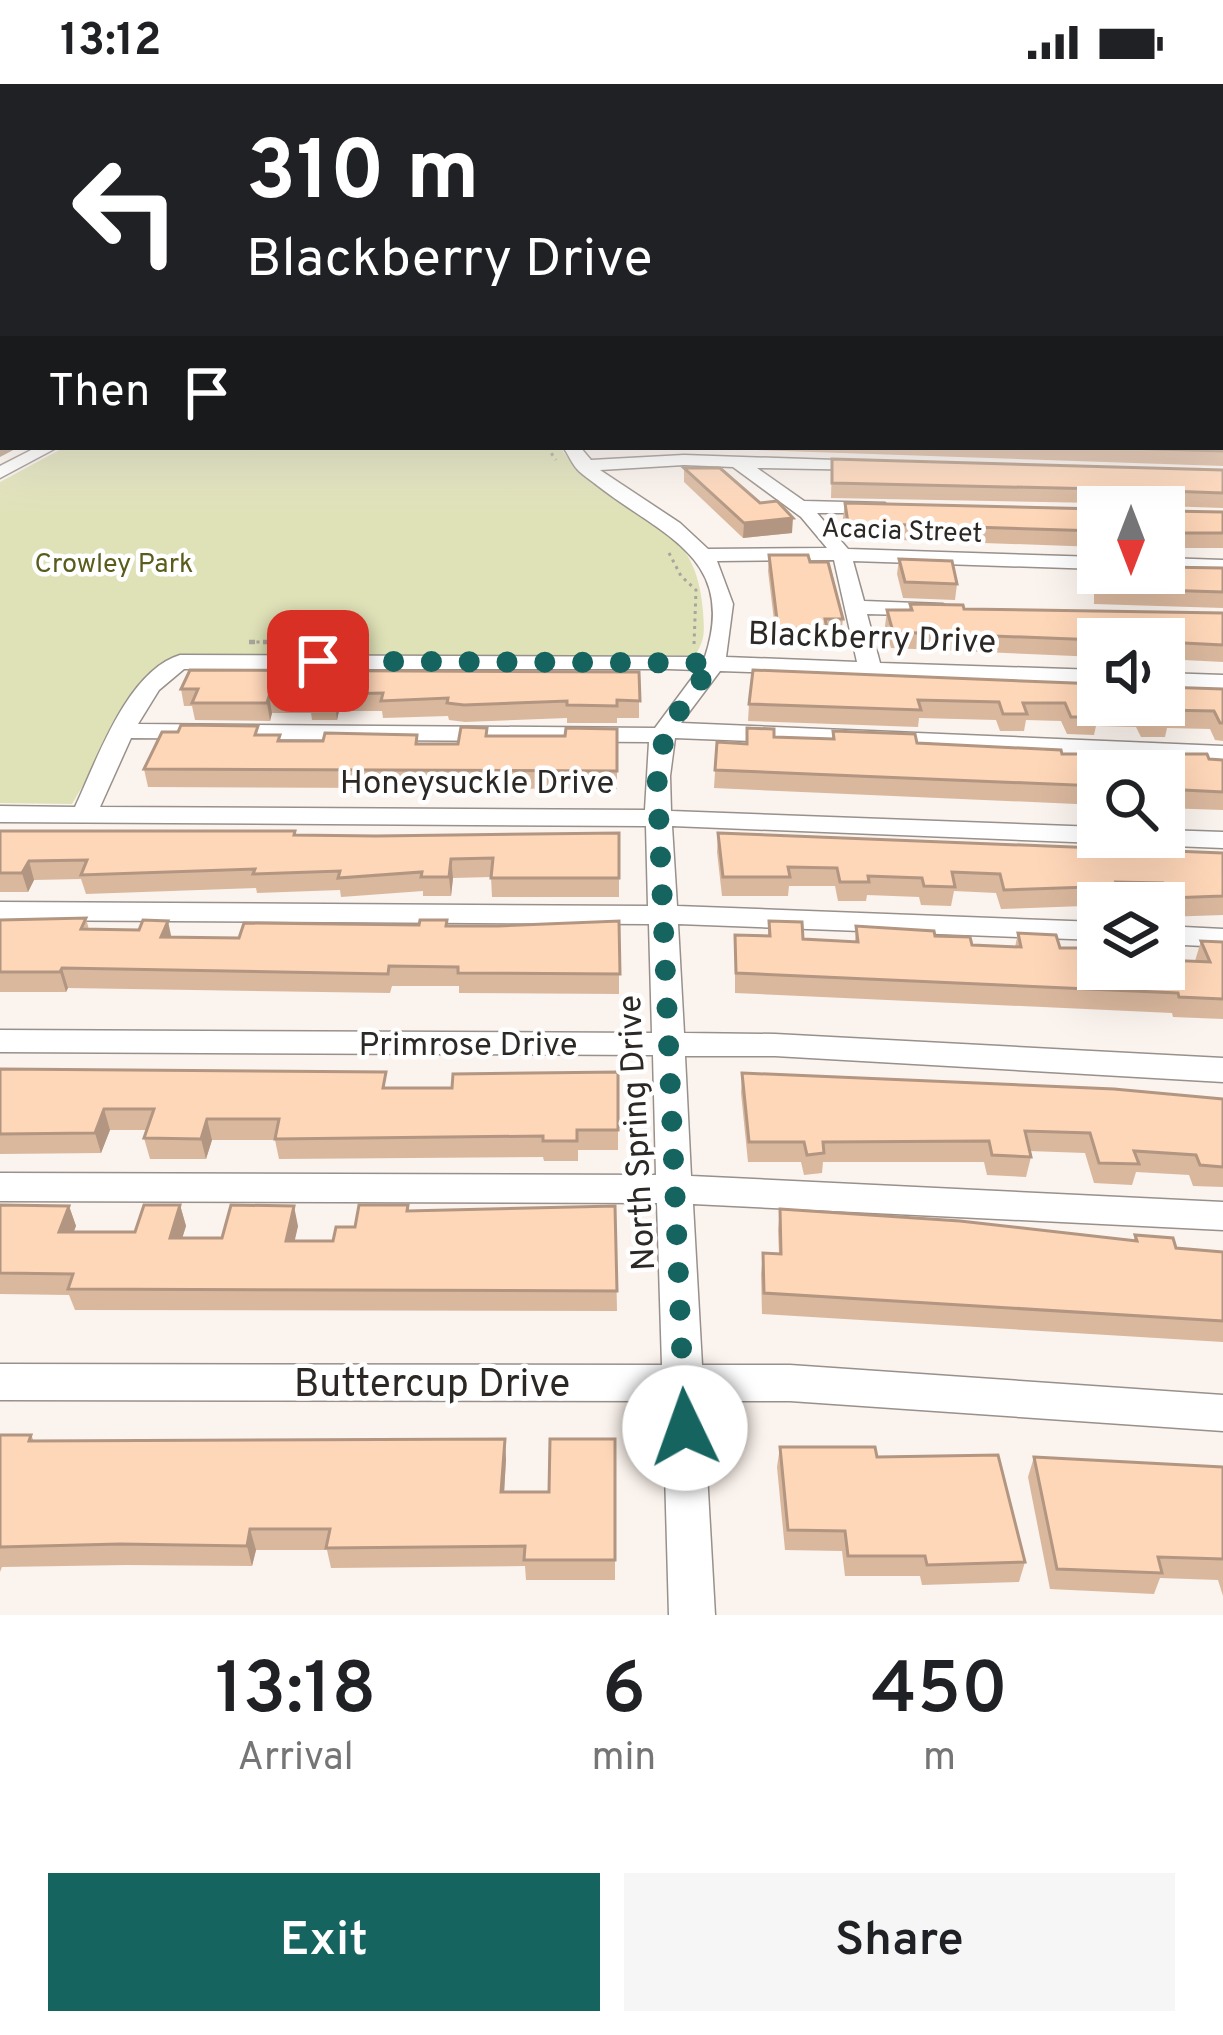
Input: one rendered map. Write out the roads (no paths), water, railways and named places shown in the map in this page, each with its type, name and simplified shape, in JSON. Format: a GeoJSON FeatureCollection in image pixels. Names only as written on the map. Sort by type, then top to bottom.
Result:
{"type":"FeatureCollection","features":[{"type":"Feature","properties":{"kind":"street"},"geometry":{"type":"LineString","coordinates":[[0,473],[44,450]]}},
{"type":"Feature","properties":{"kind":"street"},"geometry":{"type":"LineString","coordinates":[[574,461],[685,453],[738,462],[890,466]]}},
{"type":"Feature","properties":{"kind":"street"},"geometry":{"type":"LineString","coordinates":[[0,456],[21,461]]}},
{"type":"Feature","properties":{"kind":"street"},"geometry":{"type":"LineString","coordinates":[[574,461],[671,521],[704,555]]}},
{"type":"Feature","properties":{"kind":"street"},"geometry":{"type":"LineString","coordinates":[[738,462],[800,507],[842,554],[870,669]]}},
{"type":"Feature","properties":{"kind":"street"},"geometry":{"type":"LineString","coordinates":[[800,507],[893,507]]}},
{"type":"Feature","properties":{"kind":"street","name":"Acacia Street"},"geometry":{"type":"LineString","coordinates":[[704,555],[842,554],[1077,562]]}},
{"type":"Feature","properties":{"kind":"street","name":"North Spring Drive"},"geometry":{"type":"LineString","coordinates":[[692,1615],[657,776],[665,733],[722,618],[716,581],[704,555]]}},
{"type":"Feature","properties":{"kind":"street"},"geometry":{"type":"LineString","coordinates":[[1185,565],[1223,566]]}},
{"type":"Feature","properties":{"kind":"street"},"geometry":{"type":"LineString","coordinates":[[855,608],[964,611]]}},
{"type":"Feature","properties":{"kind":"street","name":"Blackberry Drive"},"geometry":{"type":"LineString","coordinates":[[84,814],[159,672],[180,662],[704,657],[1077,676]]}},
{"type":"Feature","properties":{"kind":"street"},"geometry":{"type":"LineString","coordinates":[[1185,681],[1223,682]]}},
{"type":"Feature","properties":{"kind":"street"},"geometry":{"type":"LineString","coordinates":[[125,731],[665,733],[1223,753]]}},
{"type":"Feature","properties":{"kind":"street","name":"Honeysuckle Drive"},"geometry":{"type":"LineString","coordinates":[[0,814],[658,818],[1077,834]]}},
{"type":"Feature","properties":{"kind":"street"},"geometry":{"type":"LineString","coordinates":[[1185,838],[1223,840]]}},
{"type":"Feature","properties":{"kind":"street"},"geometry":{"type":"LineString","coordinates":[[0,911],[785,916],[1077,931]]}},
{"type":"Feature","properties":{"kind":"street"},"geometry":{"type":"LineString","coordinates":[[1185,936],[1223,938]]}},
{"type":"Feature","properties":{"kind":"street","name":"Primrose Drive"},"geometry":{"type":"LineString","coordinates":[[0,1041],[775,1045],[1223,1070]]}},
{"type":"Feature","properties":{"kind":"street"},"geometry":{"type":"LineString","coordinates":[[0,1187],[673,1190],[1223,1216]]}},
{"type":"Feature","properties":{"kind":"street","name":"Buttercup Drive"},"geometry":{"type":"LineString","coordinates":[[0,1382],[790,1383],[1223,1414]]}},
{"type":"Feature","properties":{"kind":"park label","name":"Crowley Park"},"geometry":{"type":"Point","coordinates":[114,563]}}]}
